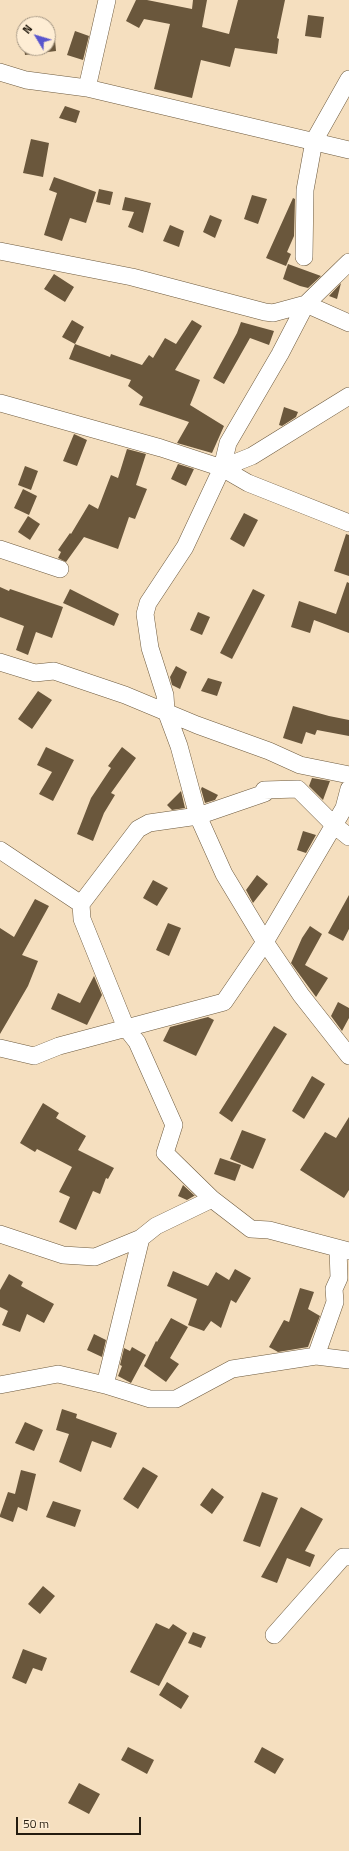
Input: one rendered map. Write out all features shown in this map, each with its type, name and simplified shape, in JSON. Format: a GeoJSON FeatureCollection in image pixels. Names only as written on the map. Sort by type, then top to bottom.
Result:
{"type":"FeatureCollection","features":[{"type":"Feature","properties":{"kind":"street"},"geometry":{"type":"LineString","coordinates":[[86,88],[107,0]]}},
{"type":"Feature","properties":{"kind":"street"},"geometry":{"type":"LineString","coordinates":[[0,72],[26,80],[86,88],[349,150]]}},
{"type":"Feature","properties":{"kind":"street"},"geometry":{"type":"LineString","coordinates":[[304,257],[306,190],[314,141],[349,80]]}},
{"type":"Feature","properties":{"kind":"street"},"geometry":{"type":"LineString","coordinates":[[0,251],[132,277],[265,312],[273,313],[306,304],[349,323]]}},
{"type":"Feature","properties":{"kind":"street"},"geometry":{"type":"LineString","coordinates":[[349,262],[306,304],[280,354],[228,443],[222,468],[185,547],[148,603],[145,614],[150,648],[165,695],[166,711],[178,746],[198,816],[224,874],[265,942],[301,995],[349,1056]]}},
{"type":"Feature","properties":{"kind":"street"},"geometry":{"type":"LineString","coordinates":[[222,468],[252,456],[349,396]]}},
{"type":"Feature","properties":{"kind":"street"},"geometry":{"type":"LineString","coordinates":[[0,403],[161,448],[222,468],[248,483],[349,523]]}},
{"type":"Feature","properties":{"kind":"street"},"geometry":{"type":"LineString","coordinates":[[0,549],[60,569]]}},
{"type":"Feature","properties":{"kind":"street"},"geometry":{"type":"LineString","coordinates":[[0,662],[35,673],[54,671],[125,695],[300,765],[349,775]]}},
{"type":"Feature","properties":{"kind":"street"},"geometry":{"type":"LineString","coordinates":[[316,1356],[335,1302],[334,1288],[339,1278],[344,1250],[269,1230],[251,1229],[212,1199],[165,1153],[174,1125],[137,1042],[126,1028],[82,919],[81,904],[138,829],[150,824],[198,816],[265,793],[264,790],[298,789],[334,825],[349,837]]}},
{"type":"Feature","properties":{"kind":"street"},"geometry":{"type":"LineString","coordinates":[[0,1048],[34,1056],[59,1046],[224,1002],[265,942],[344,808],[349,789]]}},
{"type":"Feature","properties":{"kind":"street"},"geometry":{"type":"LineString","coordinates":[[0,850],[81,904]]}},
{"type":"Feature","properties":{"kind":"street"},"geometry":{"type":"LineString","coordinates":[[0,1234],[63,1255],[95,1257],[141,1238],[156,1226],[212,1199]]}},
{"type":"Feature","properties":{"kind":"street"},"geometry":{"type":"LineString","coordinates":[[106,1385],[141,1238]]}},
{"type":"Feature","properties":{"kind":"street"},"geometry":{"type":"LineString","coordinates":[[0,1385],[58,1374],[106,1385],[150,1399],[176,1399],[232,1369],[316,1356],[349,1360]]}},
{"type":"Feature","properties":{"kind":"street"},"geometry":{"type":"LineString","coordinates":[[274,1635],[343,1557],[349,1557]]}},
{"type":"Feature","properties":{"kind":"building"},"geometry":{"type":"Polygon","coordinates":[[[136,0],[147,0],[192,9],[193,0],[207,0],[202,27],[229,34],[238,0],[285,0],[277,38],[279,39],[277,54],[235,48],[230,67],[201,60],[192,98],[154,89],[170,24],[144,19],[139,28],[126,21],[136,0]]]}},
{"type":"Feature","properties":{"kind":"building"},"geometry":{"type":"Polygon","coordinates":[[[308,15],[324,17],[321,38],[305,36],[308,15]]]}},
{"type":"Feature","properties":{"kind":"building"},"geometry":{"type":"Polygon","coordinates":[[[75,31],[89,36],[83,60],[67,55],[75,31]]]}},
{"type":"Feature","properties":{"kind":"building"},"geometry":{"type":"Polygon","coordinates":[[[65,106],[80,111],[76,123],[59,118],[65,106]]]}},
{"type":"Feature","properties":{"kind":"building"},"geometry":{"type":"Polygon","coordinates":[[[31,139],[49,143],[43,177],[23,173],[31,139]]]}},
{"type":"Feature","properties":{"kind":"building"},"geometry":{"type":"Polygon","coordinates":[[[54,177],[96,192],[86,223],[70,218],[62,241],[44,235],[57,193],[49,190],[54,177]]]}},
{"type":"Feature","properties":{"kind":"building"},"geometry":{"type":"Polygon","coordinates":[[[99,189],[113,192],[110,205],[96,202],[99,189]]]}},
{"type":"Feature","properties":{"kind":"building"},"geometry":{"type":"Polygon","coordinates":[[[252,195],[267,199],[258,224],[244,219],[252,195]]]}},
{"type":"Feature","properties":{"kind":"building"},"geometry":{"type":"Polygon","coordinates":[[[125,197],[151,203],[143,233],[128,227],[134,212],[122,210],[125,197]]]}},
{"type":"Feature","properties":{"kind":"building"},"geometry":{"type":"Polygon","coordinates":[[[293,198],[295,199],[294,236],[287,252],[291,254],[286,266],[266,258],[293,198]]]}},
{"type":"Feature","properties":{"kind":"building"},"geometry":{"type":"Polygon","coordinates":[[[210,215],[222,220],[215,238],[203,232],[210,215]]]}},
{"type":"Feature","properties":{"kind":"building"},"geometry":{"type":"Polygon","coordinates":[[[170,225],[184,231],[179,247],[163,241],[170,225]]]}},
{"type":"Feature","properties":{"kind":"building"},"geometry":{"type":"Polygon","coordinates":[[[288,264],[321,276],[308,288],[300,286],[283,279],[288,264]]]}},
{"type":"Feature","properties":{"kind":"building"},"geometry":{"type":"Polygon","coordinates":[[[54,274],[74,287],[65,302],[44,289],[54,274]]]}},
{"type":"Feature","properties":{"kind":"building"},"geometry":{"type":"Polygon","coordinates":[[[341,283],[337,299],[329,296],[341,283]]]}},
{"type":"Feature","properties":{"kind":"building"},"geometry":{"type":"Polygon","coordinates":[[[72,320],[84,327],[75,344],[62,337],[72,320]]]}},
{"type":"Feature","properties":{"kind":"building"},"geometry":{"type":"Polygon","coordinates":[[[192,320],[202,326],[175,370],[200,380],[190,405],[224,426],[212,453],[177,443],[189,422],[139,405],[143,397],[128,386],[131,380],[69,359],[75,344],[110,357],[111,354],[142,365],[149,355],[153,358],[165,338],[176,344],[192,320]]]}},
{"type":"Feature","properties":{"kind":"building"},"geometry":{"type":"Polygon","coordinates":[[[241,322],[274,331],[269,345],[250,338],[224,384],[213,378],[237,333],[241,322]]]}},
{"type":"Feature","properties":{"kind":"building"},"geometry":{"type":"Polygon","coordinates":[[[284,407],[298,412],[296,417],[282,426],[279,425],[284,407]]]}},
{"type":"Feature","properties":{"kind":"building"},"geometry":{"type":"Polygon","coordinates":[[[74,434],[87,440],[77,466],[63,461],[74,434]]]}},
{"type":"Feature","properties":{"kind":"building"},"geometry":{"type":"Polygon","coordinates":[[[127,449],[146,454],[136,485],[147,489],[135,519],[129,517],[118,549],[84,537],[66,562],[58,558],[61,552],[58,550],[70,533],[71,534],[89,504],[98,509],[111,475],[118,478],[127,449]]]}},
{"type":"Feature","properties":{"kind":"building"},"geometry":{"type":"Polygon","coordinates":[[[178,464],[194,469],[186,486],[171,479],[178,464]]]}},
{"type":"Feature","properties":{"kind":"building"},"geometry":{"type":"Polygon","coordinates":[[[25,466],[38,471],[31,490],[18,485],[25,466]]]}},
{"type":"Feature","properties":{"kind":"building"},"geometry":{"type":"Polygon","coordinates":[[[23,489],[37,496],[29,515],[14,508],[23,489]]]}},
{"type":"Feature","properties":{"kind":"building"},"geometry":{"type":"Polygon","coordinates":[[[244,513],[258,520],[244,547],[230,539],[244,513]]]}},
{"type":"Feature","properties":{"kind":"building"},"geometry":{"type":"Polygon","coordinates":[[[28,516],[40,524],[30,540],[18,532],[28,516]]]}},
{"type":"Feature","properties":{"kind":"building"},"geometry":{"type":"Polygon","coordinates":[[[346,534],[349,535],[349,576],[334,571],[346,534]]]}},
{"type":"Feature","properties":{"kind":"building"},"geometry":{"type":"Polygon","coordinates":[[[347,582],[349,583],[349,633],[314,620],[310,633],[291,627],[299,601],[336,614],[347,582]]]}},
{"type":"Feature","properties":{"kind":"building"},"geometry":{"type":"Polygon","coordinates":[[[0,587],[63,607],[52,638],[36,632],[28,655],[16,650],[24,626],[0,617],[0,587]]]}},
{"type":"Feature","properties":{"kind":"building"},"geometry":{"type":"Polygon","coordinates":[[[70,589],[119,614],[114,626],[63,603],[70,589]]]}},
{"type":"Feature","properties":{"kind":"building"},"geometry":{"type":"Polygon","coordinates":[[[253,589],[265,595],[232,659],[220,653],[253,589]]]}},
{"type":"Feature","properties":{"kind":"building"},"geometry":{"type":"Polygon","coordinates":[[[198,612],[210,617],[202,635],[190,630],[198,612]]]}},
{"type":"Feature","properties":{"kind":"building"},"geometry":{"type":"Polygon","coordinates":[[[176,666],[187,672],[180,689],[172,685],[170,677],[176,666]]]}},
{"type":"Feature","properties":{"kind":"building"},"geometry":{"type":"Polygon","coordinates":[[[208,678],[222,682],[217,696],[201,691],[208,678]]]}},
{"type":"Feature","properties":{"kind":"building"},"geometry":{"type":"Polygon","coordinates":[[[38,691],[52,700],[32,729],[18,719],[38,691]]]}},
{"type":"Feature","properties":{"kind":"building"},"geometry":{"type":"Polygon","coordinates":[[[293,706],[349,720],[349,736],[317,730],[315,735],[306,732],[302,744],[283,738],[293,706]]]}},
{"type":"Feature","properties":{"kind":"building"},"geometry":{"type":"Polygon","coordinates":[[[46,747],[74,760],[53,801],[39,794],[52,772],[37,765],[46,747]]]}},
{"type":"Feature","properties":{"kind":"building"},"geometry":{"type":"Polygon","coordinates":[[[122,747],[136,758],[111,793],[115,795],[104,813],[93,841],[77,834],[91,798],[111,768],[108,766],[122,747]]]}},
{"type":"Feature","properties":{"kind":"building"},"geometry":{"type":"Polygon","coordinates":[[[312,778],[330,781],[323,800],[309,786],[312,778]]]}},
{"type":"Feature","properties":{"kind":"building"},"geometry":{"type":"Polygon","coordinates":[[[202,787],[218,795],[215,800],[205,803],[201,789],[202,787]]]}},
{"type":"Feature","properties":{"kind":"building"},"geometry":{"type":"Polygon","coordinates":[[[181,791],[185,808],[172,810],[167,805],[181,791]]]}},
{"type":"Feature","properties":{"kind":"building"},"geometry":{"type":"Polygon","coordinates":[[[303,831],[316,835],[306,853],[297,850],[303,831]]]}},
{"type":"Feature","properties":{"kind":"building"},"geometry":{"type":"Polygon","coordinates":[[[257,875],[268,884],[253,903],[246,890],[257,875]]]}},
{"type":"Feature","properties":{"kind":"building"},"geometry":{"type":"Polygon","coordinates":[[[153,880],[168,888],[157,906],[143,898],[153,880]]]}},
{"type":"Feature","properties":{"kind":"building"},"geometry":{"type":"Polygon","coordinates":[[[349,895],[349,929],[343,941],[328,933],[349,895]]]}},
{"type":"Feature","properties":{"kind":"building"},"geometry":{"type":"Polygon","coordinates":[[[35,899],[49,906],[22,955],[38,961],[28,986],[0,1034],[0,928],[14,937],[35,899]]]}},
{"type":"Feature","properties":{"kind":"building"},"geometry":{"type":"Polygon","coordinates":[[[168,923],[181,928],[169,956],[156,950],[168,923]]]}},
{"type":"Feature","properties":{"kind":"building"},"geometry":{"type":"Polygon","coordinates":[[[310,926],[322,934],[305,965],[328,978],[316,997],[291,963],[302,938],[310,926]]]}},
{"type":"Feature","properties":{"kind":"building"},"geometry":{"type":"Polygon","coordinates":[[[94,976],[102,995],[87,1025],[51,1009],[58,993],[80,1003],[94,976]]]}},
{"type":"Feature","properties":{"kind":"building"},"geometry":{"type":"Polygon","coordinates":[[[338,1002],[349,1008],[349,1018],[342,1031],[331,1016],[338,1002]]]}},
{"type":"Feature","properties":{"kind":"building"},"geometry":{"type":"Polygon","coordinates":[[[208,1017],[214,1020],[196,1056],[163,1041],[170,1027],[208,1017]]]}},
{"type":"Feature","properties":{"kind":"building"},"geometry":{"type":"Polygon","coordinates":[[[274,1026],[287,1034],[232,1122],[219,1113],[274,1026]]]}},
{"type":"Feature","properties":{"kind":"building"},"geometry":{"type":"Polygon","coordinates":[[[312,1076],[325,1084],[304,1119],[292,1111],[312,1076]]]}},
{"type":"Feature","properties":{"kind":"building"},"geometry":{"type":"Polygon","coordinates":[[[43,1103],[59,1113],[56,1118],[86,1136],[78,1150],[114,1168],[108,1179],[106,1178],[100,1194],[93,1191],[76,1230],[59,1222],[70,1197],[59,1192],[72,1167],[37,1149],[35,1152],[20,1143],[43,1103]]]}},
{"type":"Feature","properties":{"kind":"building"},"geometry":{"type":"Polygon","coordinates":[[[349,1117],[349,1190],[344,1198],[300,1170],[325,1132],[336,1138],[349,1117]]]}},
{"type":"Feature","properties":{"kind":"building"},"geometry":{"type":"Polygon","coordinates":[[[242,1130],[266,1139],[253,1169],[230,1159],[242,1130]]]}},
{"type":"Feature","properties":{"kind":"building"},"geometry":{"type":"Polygon","coordinates":[[[220,1158],[241,1165],[235,1181],[214,1174],[220,1158]]]}},
{"type":"Feature","properties":{"kind":"building"},"geometry":{"type":"Polygon","coordinates":[[[183,1185],[195,1196],[187,1200],[178,1196],[183,1185]]]}},
{"type":"Feature","properties":{"kind":"building"},"geometry":{"type":"Polygon","coordinates":[[[235,1269],[251,1278],[236,1303],[231,1300],[221,1328],[211,1321],[204,1331],[188,1325],[197,1299],[167,1286],[173,1271],[208,1286],[216,1272],[229,1280],[235,1269]]]}},
{"type":"Feature","properties":{"kind":"building"},"geometry":{"type":"Polygon","coordinates":[[[9,1274],[23,1282],[21,1286],[54,1304],[44,1323],[27,1314],[20,1332],[2,1325],[8,1311],[0,1307],[0,1290],[9,1274]]]}},
{"type":"Feature","properties":{"kind":"building"},"geometry":{"type":"Polygon","coordinates":[[[300,1288],[314,1292],[308,1309],[320,1316],[308,1347],[278,1352],[269,1347],[284,1320],[289,1322],[300,1288]]]}},
{"type":"Feature","properties":{"kind":"building"},"geometry":{"type":"Polygon","coordinates":[[[171,1318],[188,1327],[170,1358],[179,1364],[166,1382],[144,1366],[156,1341],[157,1342],[171,1318]]]}},
{"type":"Feature","properties":{"kind":"building"},"geometry":{"type":"Polygon","coordinates":[[[94,1334],[106,1340],[102,1357],[87,1350],[94,1334]]]}},
{"type":"Feature","properties":{"kind":"building"},"geometry":{"type":"Polygon","coordinates":[[[132,1347],[146,1355],[131,1383],[118,1376],[122,1366],[120,1365],[124,1348],[130,1351],[132,1347]]]}},
{"type":"Feature","properties":{"kind":"building"},"geometry":{"type":"Polygon","coordinates":[[[62,1409],[77,1414],[76,1418],[117,1433],[111,1448],[92,1441],[81,1472],[59,1462],[69,1434],[56,1430],[62,1409]]]}},
{"type":"Feature","properties":{"kind":"building"},"geometry":{"type":"Polygon","coordinates":[[[25,1422],[43,1430],[34,1451],[15,1443],[25,1422]]]}},
{"type":"Feature","properties":{"kind":"building"},"geometry":{"type":"Polygon","coordinates":[[[143,1467],[158,1476],[138,1509],[123,1499],[143,1467]]]}},
{"type":"Feature","properties":{"kind":"building"},"geometry":{"type":"Polygon","coordinates":[[[21,1470],[36,1474],[27,1511],[18,1507],[13,1522],[0,1517],[0,1515],[8,1492],[15,1494],[21,1470]]]}},
{"type":"Feature","properties":{"kind":"building"},"geometry":{"type":"Polygon","coordinates":[[[212,1488],[224,1497],[212,1514],[200,1505],[212,1488]]]}},
{"type":"Feature","properties":{"kind":"building"},"geometry":{"type":"Polygon","coordinates":[[[262,1492],[278,1498],[260,1547],[243,1541],[262,1492]]]}},
{"type":"Feature","properties":{"kind":"building"},"geometry":{"type":"Polygon","coordinates":[[[53,1501],[81,1510],[75,1527],[46,1517],[53,1501]]]}},
{"type":"Feature","properties":{"kind":"building"},"geometry":{"type":"Polygon","coordinates":[[[301,1507],[323,1519],[305,1551],[315,1555],[310,1567],[287,1558],[277,1583],[261,1577],[301,1507]]]}},
{"type":"Feature","properties":{"kind":"building"},"geometry":{"type":"Polygon","coordinates":[[[43,1586],[55,1596],[40,1614],[28,1604],[43,1586]]]}},
{"type":"Feature","properties":{"kind":"building"},"geometry":{"type":"Polygon","coordinates":[[[156,1623],[169,1629],[173,1624],[187,1633],[159,1686],[130,1672],[156,1623]]]}},
{"type":"Feature","properties":{"kind":"building"},"geometry":{"type":"Polygon","coordinates":[[[193,1632],[206,1637],[201,1648],[188,1643],[193,1632]]]}},
{"type":"Feature","properties":{"kind":"building"},"geometry":{"type":"Polygon","coordinates":[[[23,1649],[47,1658],[42,1671],[33,1668],[26,1684],[12,1678],[23,1649]]]}},
{"type":"Feature","properties":{"kind":"building"},"geometry":{"type":"Polygon","coordinates":[[[167,1682],[189,1696],[181,1709],[159,1695],[167,1682]]]}},
{"type":"Feature","properties":{"kind":"building"},"geometry":{"type":"Polygon","coordinates":[[[128,1747],[154,1760],[147,1774],[121,1760],[128,1747]]]}},
{"type":"Feature","properties":{"kind":"building"},"geometry":{"type":"Polygon","coordinates":[[[262,1747],[284,1759],[275,1774],[254,1762],[262,1747]]]}},
{"type":"Feature","properties":{"kind":"building"},"geometry":{"type":"Polygon","coordinates":[[[79,1783],[100,1794],[89,1814],[68,1803],[79,1783]]]}}]}
